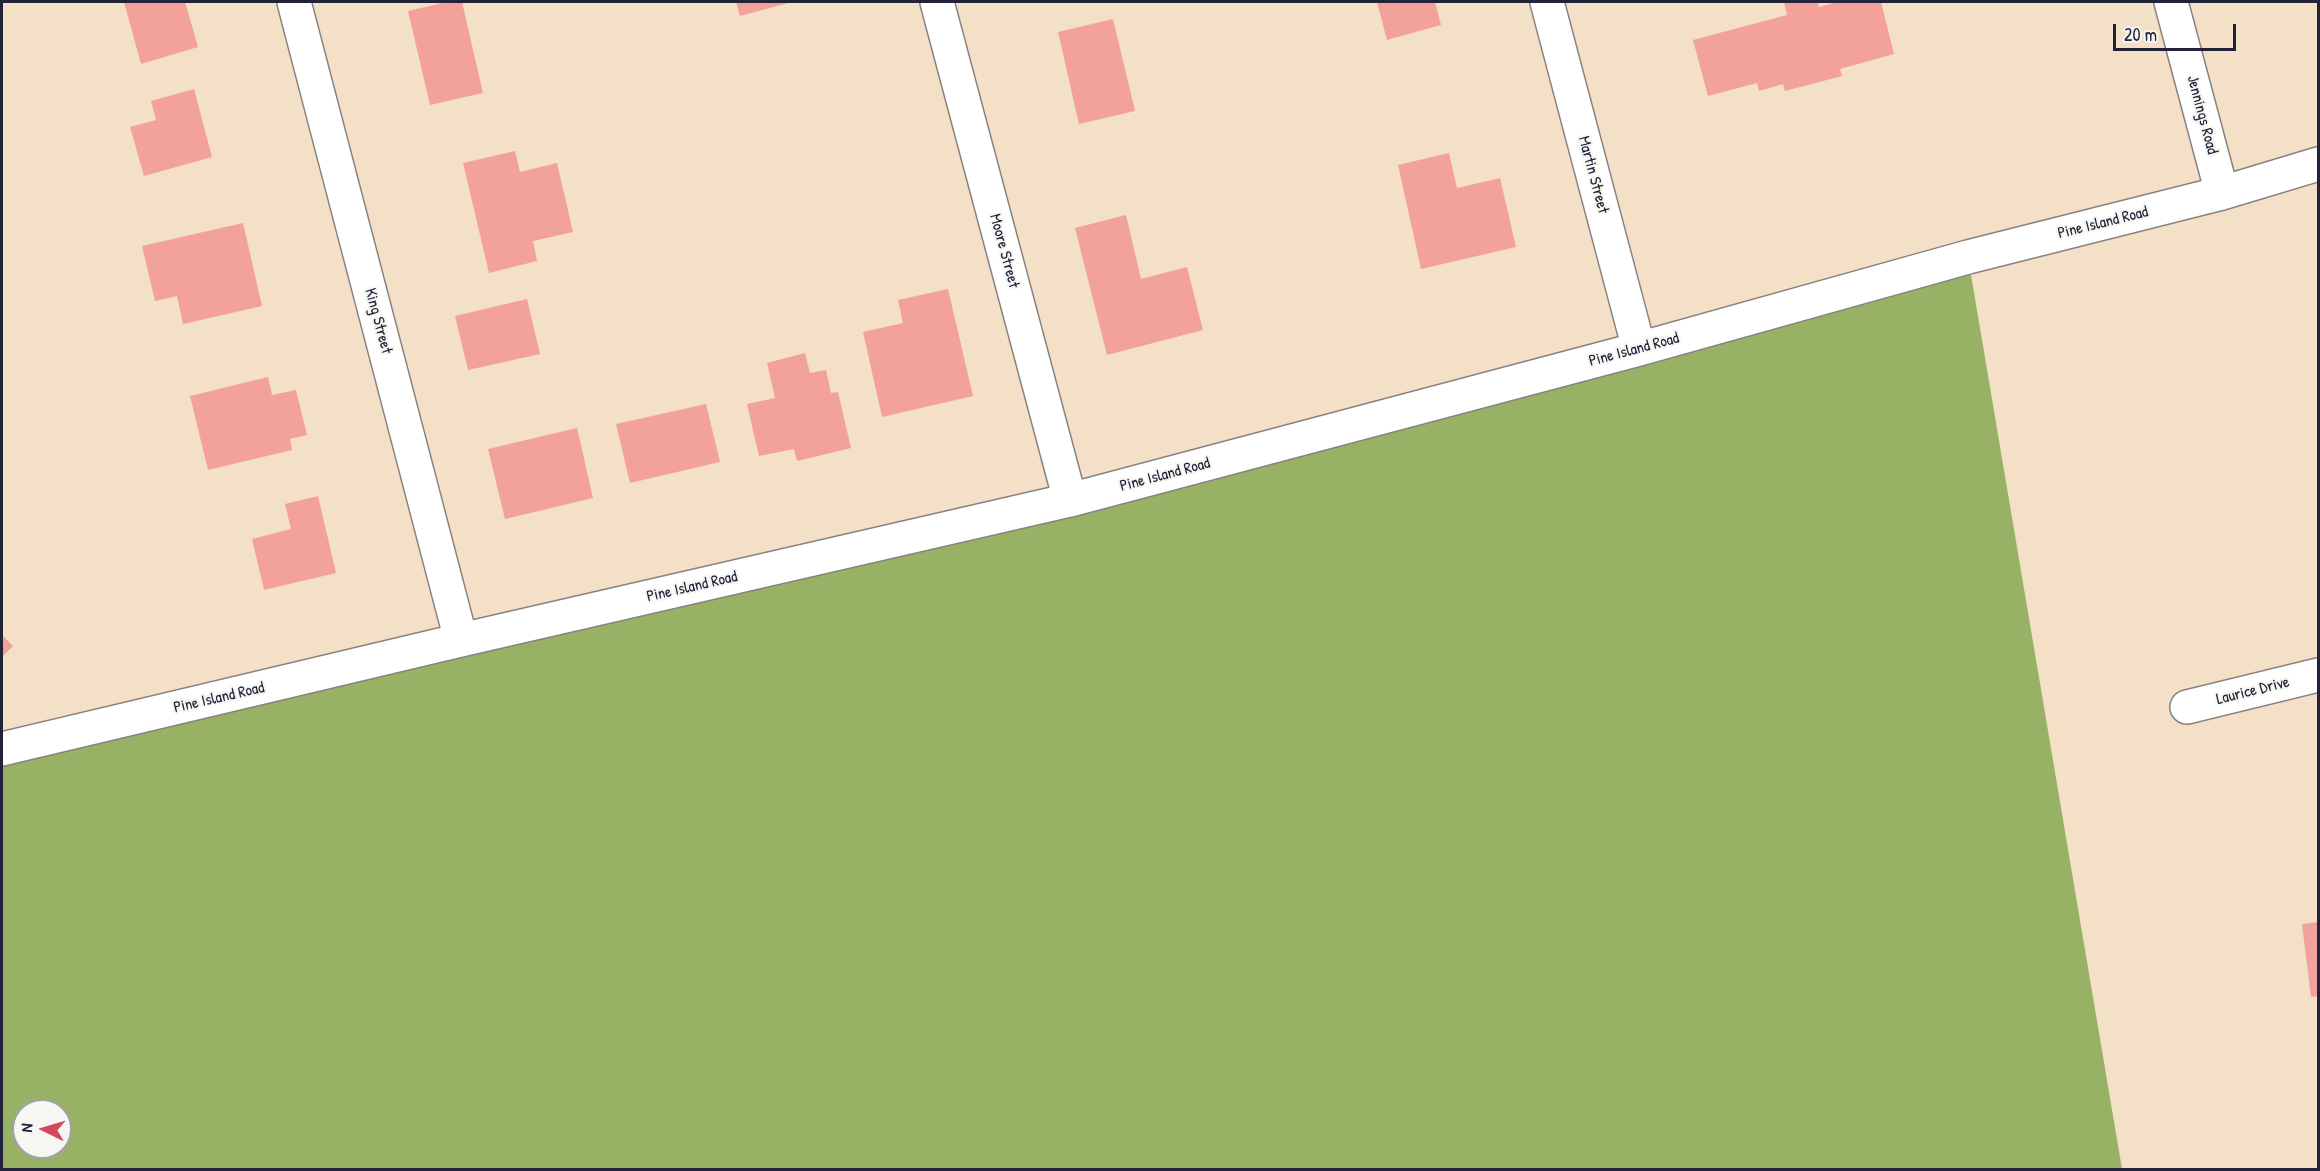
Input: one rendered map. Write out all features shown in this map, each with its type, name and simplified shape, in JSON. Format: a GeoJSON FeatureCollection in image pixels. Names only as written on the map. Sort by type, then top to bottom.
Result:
{"type":"FeatureCollection","features":[{"type":"Feature","properties":{"kind":"street","name":"King Street"},"geometry":{"type":"LineString","coordinates":[[294,2],[461,640]]}},
{"type":"Feature","properties":{"kind":"street","name":"Moore Street"},"geometry":{"type":"LineString","coordinates":[[937,2],[1070,500]]}},
{"type":"Feature","properties":{"kind":"street","name":"Martin Street"},"geometry":{"type":"LineString","coordinates":[[1547,2],[1639,349]]}},
{"type":"Feature","properties":{"kind":"street","name":"Jennings Road"},"geometry":{"type":"LineString","coordinates":[[2171,2],[2222,193]]}},
{"type":"Feature","properties":{"kind":"street","name":"Pine Island Road"},"geometry":{"type":"LineString","coordinates":[[2,750],[461,640],[1070,500],[1639,349],[1968,257],[2222,193],[2319,164]]}},
{"type":"Feature","properties":{"kind":"street","name":"Laurice Drive"},"geometry":{"type":"LineString","coordinates":[[2187,707],[2319,675]]}},
{"type":"Feature","properties":{"kind":"green space"},"geometry":{"type":"Polygon","coordinates":[[[1968,257],[2122,1169],[2,1169],[2,747],[461,640],[1968,257]]]}},
{"type":"Feature","properties":{"kind":"building"},"geometry":{"type":"Polygon","coordinates":[[[124,2],[185,2],[198,47],[141,64],[124,2]]]}},
{"type":"Feature","properties":{"kind":"building"},"geometry":{"type":"Polygon","coordinates":[[[447,2],[462,2],[483,93],[430,105],[408,11],[447,2]]]}},
{"type":"Feature","properties":{"kind":"building"},"geometry":{"type":"Polygon","coordinates":[[[736,2],[792,2],[740,16],[736,2]]]}},
{"type":"Feature","properties":{"kind":"building"},"geometry":{"type":"Polygon","coordinates":[[[1377,2],[1435,2],[1441,25],[1387,40],[1377,2]]]}},
{"type":"Feature","properties":{"kind":"building"},"geometry":{"type":"Polygon","coordinates":[[[1784,2],[1818,2],[1819,7],[1837,2],[1881,2],[1894,54],[1840,69],[1842,76],[1785,91],[1783,84],[1759,91],[1757,83],[1708,96],[1693,40],[1787,15],[1784,2]]]}},
{"type":"Feature","properties":{"kind":"building"},"geometry":{"type":"Polygon","coordinates":[[[1113,19],[1135,111],[1079,124],[1058,32],[1113,19]]]}},
{"type":"Feature","properties":{"kind":"building"},"geometry":{"type":"Polygon","coordinates":[[[194,89],[212,157],[144,176],[130,127],[156,120],[151,101],[194,89]]]}},
{"type":"Feature","properties":{"kind":"building"},"geometry":{"type":"Polygon","coordinates":[[[515,151],[520,172],[557,163],[573,232],[533,241],[537,261],[489,273],[463,163],[515,151]]]}},
{"type":"Feature","properties":{"kind":"building"},"geometry":{"type":"Polygon","coordinates":[[[1449,153],[1457,188],[1500,178],[1516,247],[1421,269],[1398,165],[1449,153]]]}},
{"type":"Feature","properties":{"kind":"building"},"geometry":{"type":"Polygon","coordinates":[[[1126,215],[1141,279],[1187,267],[1203,330],[1107,355],[1075,228],[1126,215]]]}},
{"type":"Feature","properties":{"kind":"building"},"geometry":{"type":"Polygon","coordinates":[[[243,223],[262,306],[183,324],[177,296],[155,301],[142,246],[243,223]]]}},
{"type":"Feature","properties":{"kind":"building"},"geometry":{"type":"Polygon","coordinates":[[[948,289],[973,396],[882,417],[863,332],[903,323],[898,300],[948,289]]]}},
{"type":"Feature","properties":{"kind":"building"},"geometry":{"type":"Polygon","coordinates":[[[527,299],[540,354],[468,370],[455,316],[527,299]]]}},
{"type":"Feature","properties":{"kind":"building"},"geometry":{"type":"Polygon","coordinates":[[[805,353],[810,373],[826,370],[831,393],[838,392],[851,448],[797,461],[794,449],[759,456],[747,404],[775,398],[767,363],[805,353]]]}},
{"type":"Feature","properties":{"kind":"building"},"geometry":{"type":"Polygon","coordinates":[[[268,377],[272,395],[296,390],[307,435],[290,439],[292,450],[208,470],[190,396],[268,377]]]}},
{"type":"Feature","properties":{"kind":"building"},"geometry":{"type":"Polygon","coordinates":[[[706,404],[720,462],[630,483],[616,424],[706,404]]]}},
{"type":"Feature","properties":{"kind":"building"},"geometry":{"type":"Polygon","coordinates":[[[577,428],[593,498],[505,519],[488,449],[577,428]]]}},
{"type":"Feature","properties":{"kind":"building"},"geometry":{"type":"Polygon","coordinates":[[[318,496],[336,573],[264,590],[252,539],[291,529],[285,504],[318,496]]]}},
{"type":"Feature","properties":{"kind":"building"},"geometry":{"type":"Polygon","coordinates":[[[2,635],[13,646],[2,657],[2,635]]]}},
{"type":"Feature","properties":{"kind":"building"},"geometry":{"type":"Polygon","coordinates":[[[2318,922],[2318,996],[2311,997],[2302,924],[2318,922]]]}}]}
